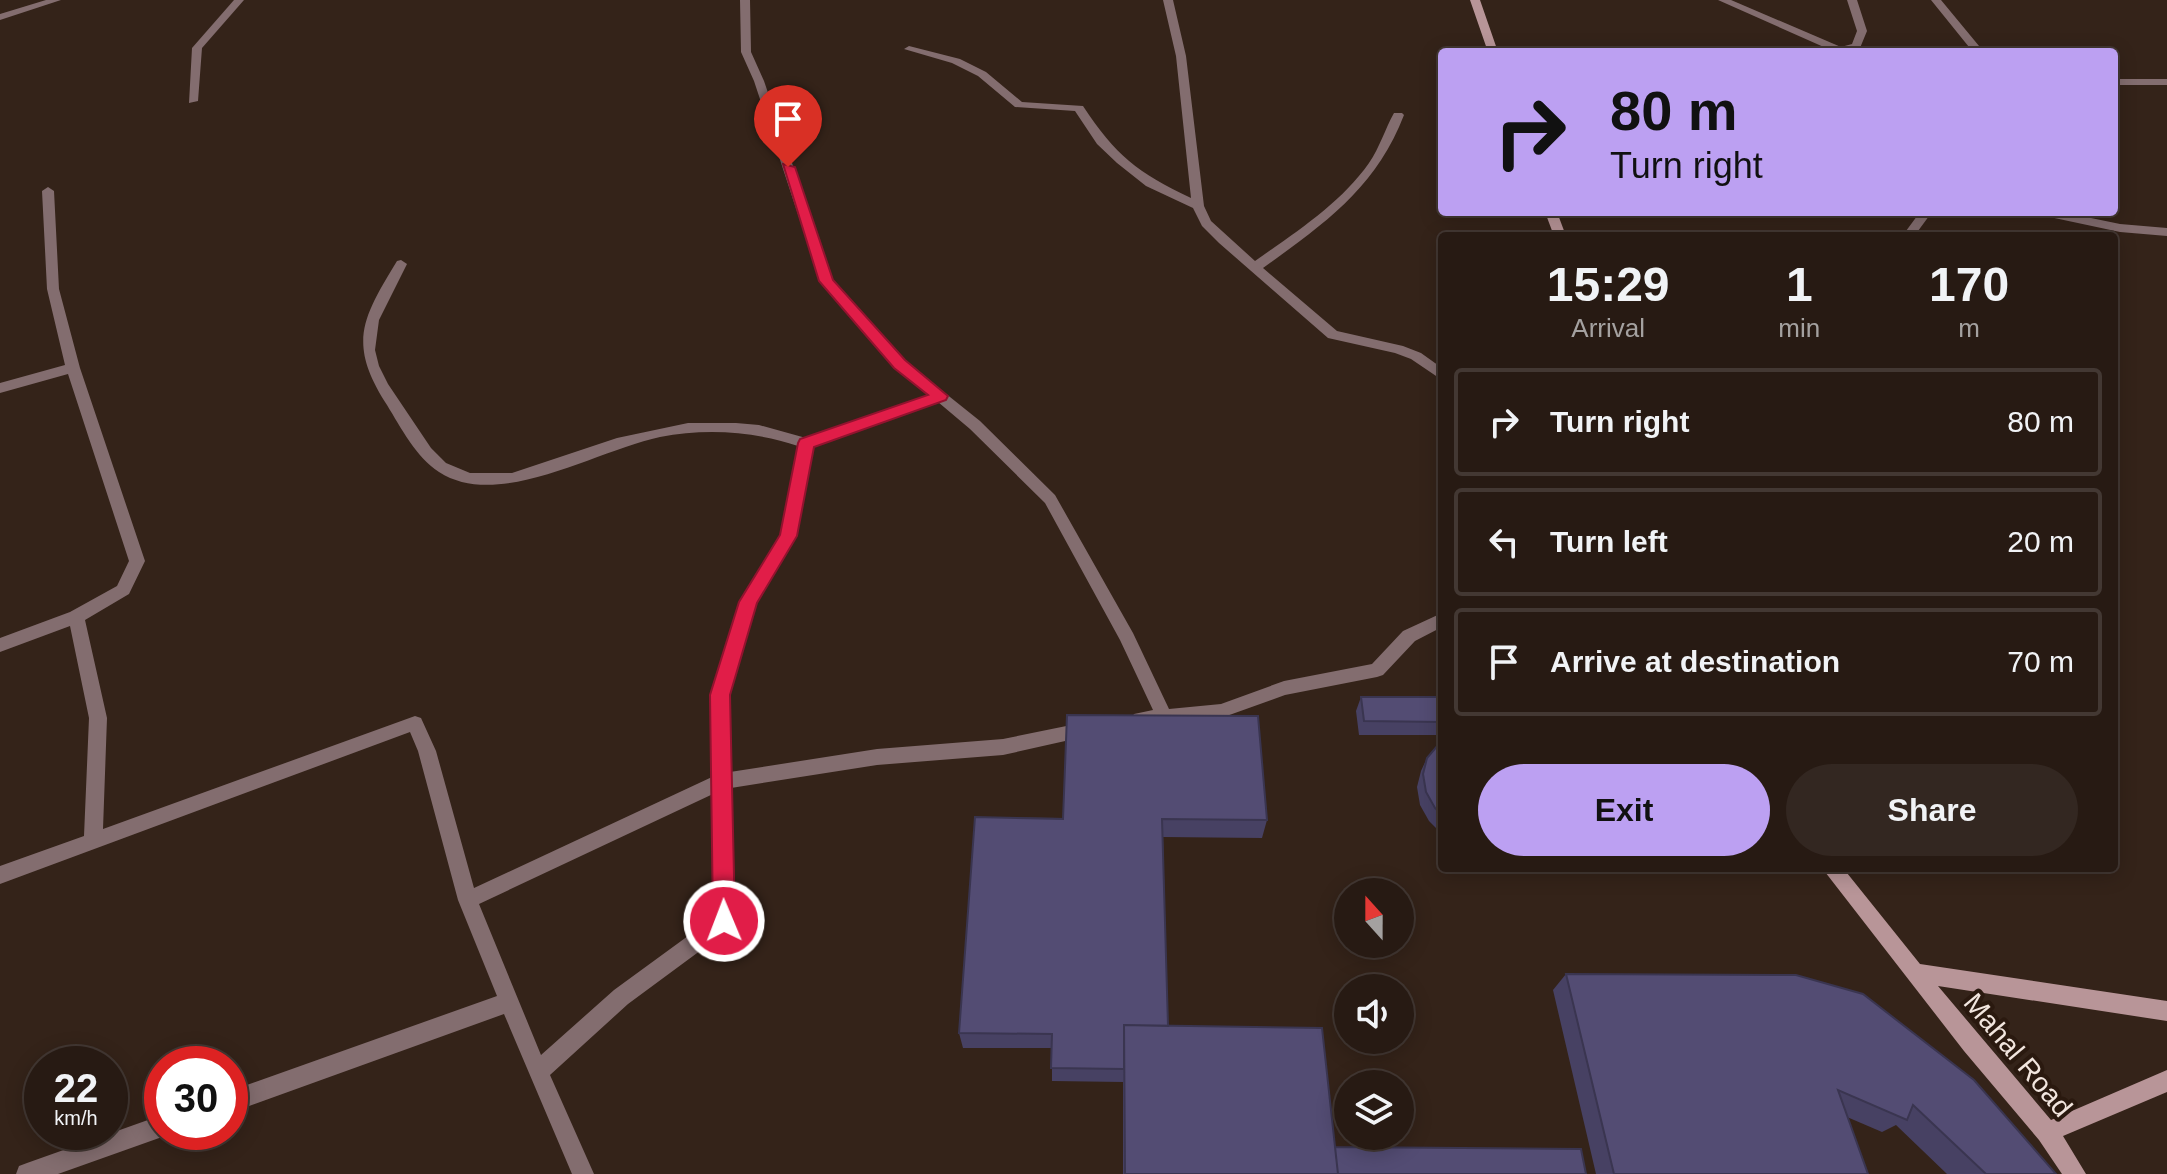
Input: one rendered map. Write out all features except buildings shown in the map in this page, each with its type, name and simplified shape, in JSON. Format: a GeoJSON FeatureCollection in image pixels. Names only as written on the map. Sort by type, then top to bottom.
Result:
{"type":"FeatureCollection","features":[{"type":"Feature","properties":{"kind":"main road"},"geometry":{"type":"LineString","coordinates":[[1475,0],[1492,48]]}},
{"type":"Feature","properties":{"kind":"main road","name":"Mahal Road"},"geometry":{"type":"LineString","coordinates":[[1834,872],[2047,1132],[2075,1174]]}},
{"type":"Feature","properties":{"kind":"main road"},"geometry":{"type":"LineString","coordinates":[[1915,973],[2167,1011]]}},
{"type":"Feature","properties":{"kind":"main road"},"geometry":{"type":"LineString","coordinates":[[2047,1132],[2167,1081]]}},
{"type":"Feature","properties":{"kind":"street"},"geometry":{"type":"LineString","coordinates":[[0,17],[56,0]]}},
{"type":"Feature","properties":{"kind":"street"},"geometry":{"type":"LineString","coordinates":[[193,101],[197,48],[239,0]]}},
{"type":"Feature","properties":{"kind":"street"},"geometry":{"type":"LineString","coordinates":[[745,0],[746,52],[759,81],[826,281],[900,364],[975,425],[1050,499],[1127,638],[1163,714]]}},
{"type":"Feature","properties":{"kind":"street"},"geometry":{"type":"LineString","coordinates":[[1168,0],[1181,56],[1198,206],[1206,223],[1333,335],[1398,349],[1416,356],[1438,372]]}},
{"type":"Feature","properties":{"kind":"street"},"geometry":{"type":"LineString","coordinates":[[1723,0],[1836,48]]}},
{"type":"Feature","properties":{"kind":"street"},"geometry":{"type":"LineString","coordinates":[[1851,48],[1856,46],[1862,31],[1852,0]]}},
{"type":"Feature","properties":{"kind":"street"},"geometry":{"type":"LineString","coordinates":[[1936,0],[1976,48]]}},
{"type":"Feature","properties":{"kind":"street"},"geometry":{"type":"LineString","coordinates":[[909,49],[956,61],[982,74],[1002,94],[1019,105],[1079,108],[1101,142],[1121,161],[1150,183],[1198,206]]}},
{"type":"Feature","properties":{"kind":"street"},"geometry":{"type":"LineString","coordinates":[[2118,82],[2167,82]]}},
{"type":"Feature","properties":{"kind":"street"},"geometry":{"type":"LineString","coordinates":[[1255,267],[1343,203],[1391,139],[1398,115]]}},
{"type":"Feature","properties":{"kind":"street"},"geometry":{"type":"LineString","coordinates":[[0,645],[76,617],[123,590],[137,561],[73,368],[53,289],[48,191]]}},
{"type":"Feature","properties":{"kind":"street"},"geometry":{"type":"LineString","coordinates":[[2064,216],[2120,228],[2167,232]]}},
{"type":"Feature","properties":{"kind":"street"},"geometry":{"type":"LineString","coordinates":[[401,264],[372,318],[365,349],[385,392],[420,442],[446,471],[476,480],[497,481],[662,431],[718,425],[774,431],[806,443],[940,396]]}},
{"type":"Feature","properties":{"kind":"street"},"geometry":{"type":"LineString","coordinates":[[0,388],[73,368]]}},
{"type":"Feature","properties":{"kind":"street"},"geometry":{"type":"LineString","coordinates":[[538,1072],[621,997],[724,921],[723,781],[718,718],[720,695],[748,602],[788,536],[806,443]]}},
{"type":"Feature","properties":{"kind":"street"},"geometry":{"type":"LineString","coordinates":[[76,617],[98,718],[93,841]]}},
{"type":"Feature","properties":{"kind":"street"},"geometry":{"type":"LineString","coordinates":[[468,900],[723,781],[877,757],[1003,747],[1163,714],[1221,711],[1284,688],[1377,670],[1409,636],[1438,622]]}},
{"type":"Feature","properties":{"kind":"street"},"geometry":{"type":"LineString","coordinates":[[0,875],[415,723],[427,751],[468,900],[583,1174]]}},
{"type":"Feature","properties":{"kind":"street"},"geometry":{"type":"LineString","coordinates":[[248,1096],[510,1002]]}},
{"type":"Feature","properties":{"kind":"street"},"geometry":{"type":"LineString","coordinates":[[27,1174],[144,1132]]}},
{"type":"Feature","properties":{"kind":"route"},"geometry":{"type":"LineString","coordinates":[[724,921],[723,781],[718,718],[720,695],[748,602],[788,536],[806,443],[940,396],[900,364],[826,281],[788,167]]}}]}
